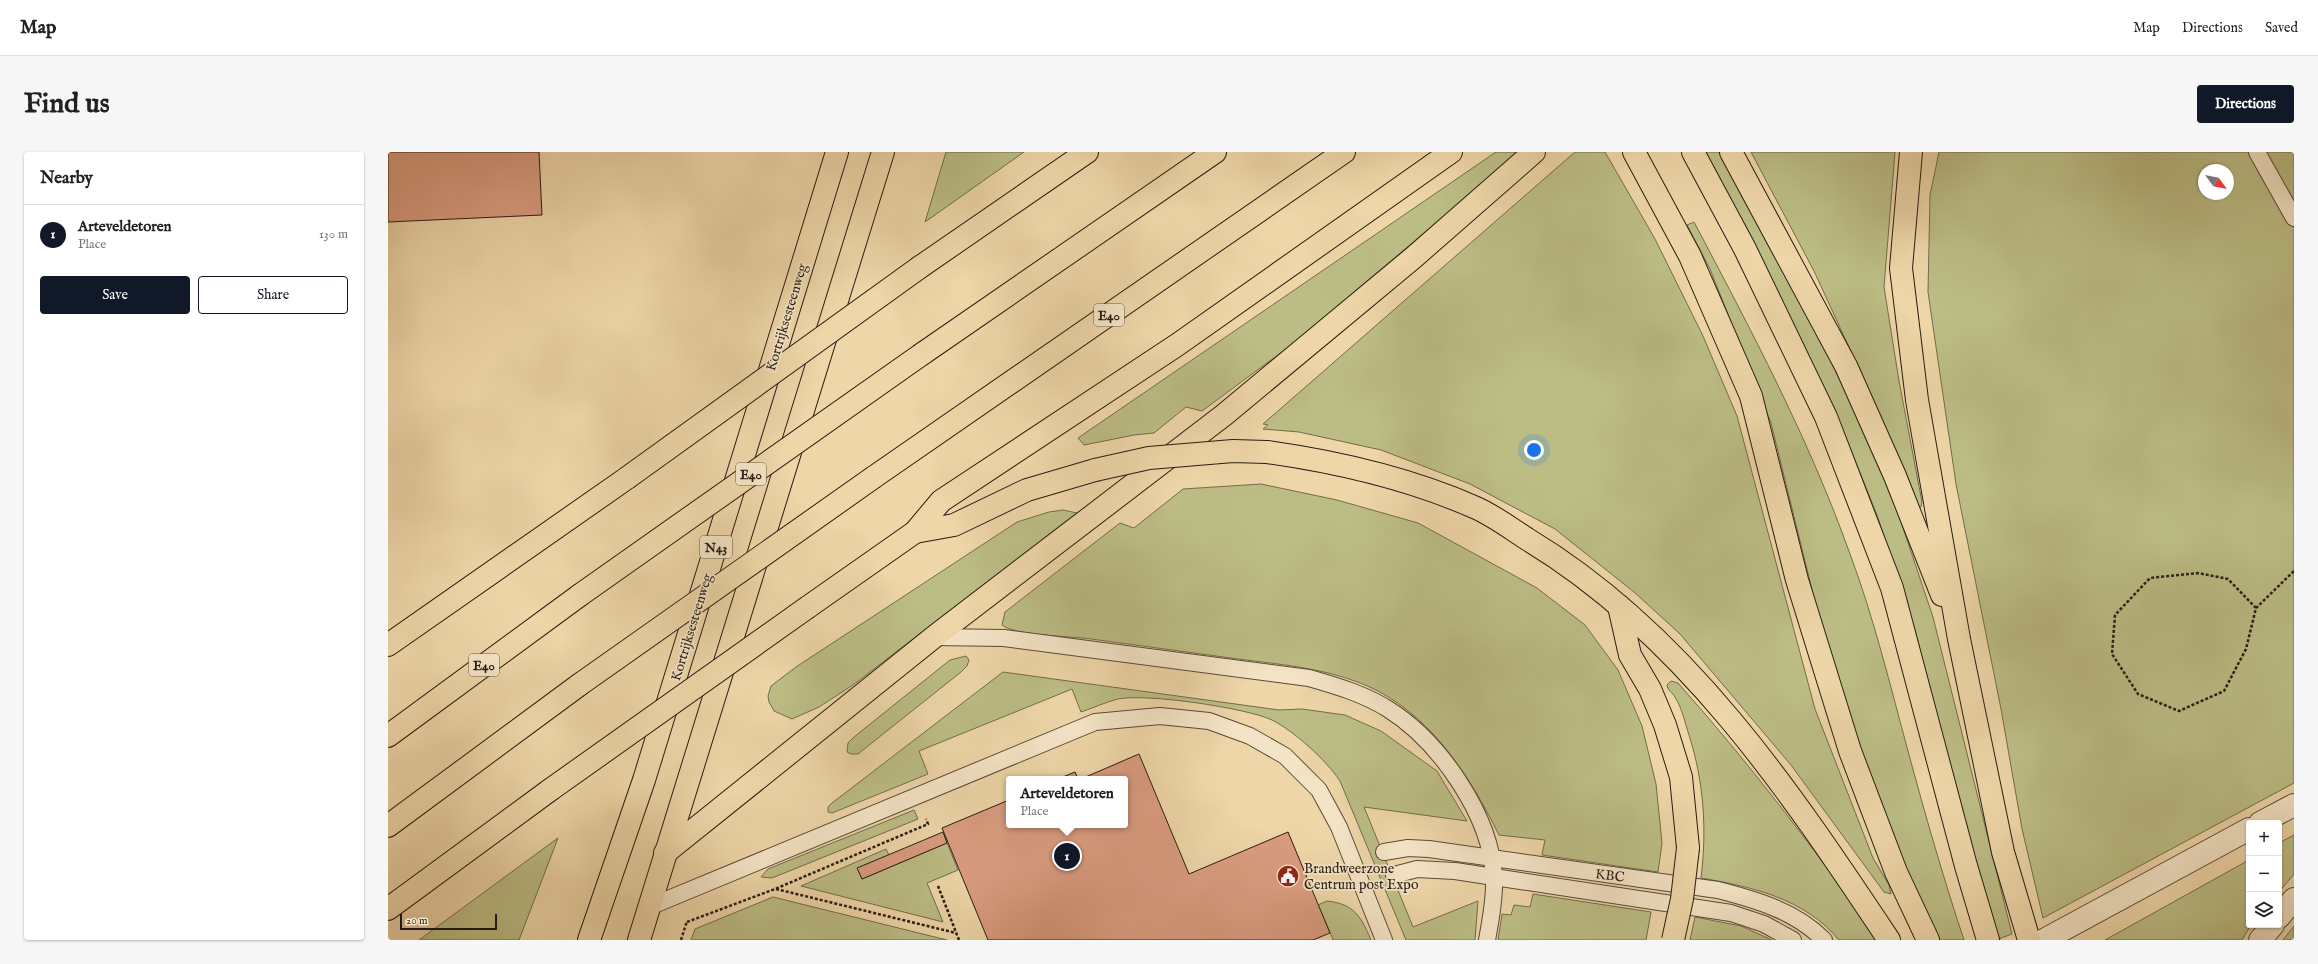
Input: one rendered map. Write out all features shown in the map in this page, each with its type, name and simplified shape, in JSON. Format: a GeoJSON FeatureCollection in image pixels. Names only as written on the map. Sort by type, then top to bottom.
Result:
{"type":"FeatureCollection","features":[{"type":"Feature","properties":{"kind":"main road","name":"Kortrijksesteenweg"},"geometry":{"type":"LineString","coordinates":[[589,940],[644,780],[837,152]]}},
{"type":"Feature","properties":{"kind":"main road"},"geometry":{"type":"LineString","coordinates":[[639,940],[882,152]]}},
{"type":"Feature","properties":{"kind":"main road"},"geometry":{"type":"LineString","coordinates":[[388,645],[627,478],[920,267],[1087,152]]}},
{"type":"Feature","properties":{"kind":"main road","name":"E40"},"geometry":{"type":"LineString","coordinates":[[388,736],[580,595],[922,354],[1216,152]]}},
{"type":"Feature","properties":{"kind":"main road","name":"E40"},"geometry":{"type":"LineString","coordinates":[[388,826],[579,685],[874,477],[1344,152]]}},
{"type":"Feature","properties":{"kind":"main road"},"geometry":{"type":"LineString","coordinates":[[388,909],[550,790],[915,532],[942,501],[1177,345],[1451,152]]}},
{"type":"Feature","properties":{"kind":"main road"},"geometry":{"type":"LineString","coordinates":[[665,853],[934,638],[1224,415],[1413,258],[1534,152]]}},
{"type":"Feature","properties":{"kind":"main road"},"geometry":{"type":"LineString","coordinates":[[1634,152],[1690,256],[1751,396],[1797,580],[1850,750],[1896,872],[1928,940]]}},
{"type":"Feature","properties":{"kind":"main road"},"geometry":{"type":"LineString","coordinates":[[1693,152],[1745,249],[1826,417],[1892,588],[1966,866],[1988,940]]}},
{"type":"Feature","properties":{"kind":"main road"},"geometry":{"type":"LineString","coordinates":[[1731,152],[1846,366],[1895,476],[1959,639]]}},
{"type":"Feature","properties":{"kind":"main road"},"geometry":{"type":"LineString","coordinates":[[1911,152],[1900,268],[1917,400],[1959,639],[2002,852],[2029,940]]}},
{"type":"Feature","properties":{"kind":"main road"},"geometry":{"type":"LineString","coordinates":[[915,532],[954,525],[1027,490],[1095,470],[1149,458],[1233,452],[1267,452],[1320,459],[1371,472],[1476,508],[1560,559],[1620,606],[1690,672],[1743,734],[1816,829],[1890,940]]}},
{"type":"Feature","properties":{"kind":"main road"},"geometry":{"type":"LineString","coordinates":[[1620,606],[1630,655],[1650,689],[1665,725],[1681,777],[1688,848],[1682,899],[1673,940]]}},
{"type":"Feature","properties":{"kind":"street"},"geometry":{"type":"LineString","coordinates":[[2266,820],[2294,805]]}},
{"type":"Feature","properties":{"kind":"street"},"geometry":{"type":"LineString","coordinates":[[2044,940],[2246,831]]}},
{"type":"Feature","properties":{"kind":"street"},"geometry":{"type":"LineString","coordinates":[[2282,913],[2294,899]]}},
{"type":"Feature","properties":{"kind":"street"},"geometry":{"type":"LineString","coordinates":[[2260,940],[2270,928]]}},
{"type":"Feature","properties":{"kind":"lane"},"geometry":{"type":"LineString","coordinates":[[2257,152],[2294,218]]}},
{"type":"Feature","properties":{"kind":"lane"},"geometry":{"type":"LineString","coordinates":[[934,638],[1004,638],[1309,678],[1350,690],[1394,714],[1422,736],[1454,774],[1478,817],[1492,858],[1494,877],[1487,940]]}},
{"type":"Feature","properties":{"kind":"lane"},"geometry":{"type":"LineString","coordinates":[[649,907],[1095,722],[1160,716],[1209,721],[1250,736],[1285,756],[1319,790],[1339,827],[1384,940]]}},
{"type":"Feature","properties":{"kind":"lane","name":"KBC"},"geometry":{"type":"LineString","coordinates":[[1384,852],[1408,848],[1429,849],[1718,890],[1758,900],[1789,914],[1824,940]]}},
{"type":"Feature","properties":{"kind":"lane","name":"KBC"},"geometry":{"type":"LineString","coordinates":[[1394,875],[1417,869],[1455,871],[1731,913],[1764,924],[1793,940]]}},
{"type":"Feature","properties":{"kind":"path"},"geometry":{"type":"LineString","coordinates":[[2256,608],[2228,579],[2198,574],[2150,578],[2115,615],[2112,654],[2138,694],[2179,711],[2224,690],[2246,650],[2256,608],[2294,571]]}},
{"type":"Feature","properties":{"kind":"path"},"geometry":{"type":"LineString","coordinates":[[687,922],[775,889],[928,824],[916,796]]}},
{"type":"Feature","properties":{"kind":"path"},"geometry":{"type":"LineString","coordinates":[[938,886],[959,940]]}},
{"type":"Feature","properties":{"kind":"path"},"geometry":{"type":"LineString","coordinates":[[775,889],[956,933]]}},
{"type":"Feature","properties":{"kind":"green space"},"geometry":{"type":"Polygon","coordinates":[[[946,152],[1024,152],[925,222],[946,152]]]}},
{"type":"Feature","properties":{"kind":"green space"},"geometry":{"type":"Polygon","coordinates":[[[1496,152],[1520,152],[1290,346],[1202,411],[1186,407],[1154,433],[1134,435],[1084,445],[1078,438],[1496,152]]]}},
{"type":"Feature","properties":{"kind":"green space"},"geometry":{"type":"Polygon","coordinates":[[[1575,152],[1605,152],[1655,239],[1703,336],[1737,416],[1815,709],[1873,858],[1889,885],[1891,894],[1884,892],[1791,765],[1680,634],[1634,592],[1555,529],[1470,484],[1381,450],[1299,432],[1263,429],[1268,425],[1263,424],[1575,152]]]}},
{"type":"Feature","properties":{"kind":"green space"},"geometry":{"type":"Polygon","coordinates":[[[1701,152],[1721,152],[1799,297],[1842,384],[1895,504],[1933,617],[2012,934],[1996,940],[1914,627],[1877,515],[1838,418],[1701,152]]]}},
{"type":"Feature","properties":{"kind":"green space"},"geometry":{"type":"Polygon","coordinates":[[[1751,152],[1895,152],[1884,287],[1899,381],[1922,502],[1921,507],[1918,508],[1872,397],[1814,271],[1751,152]]]}},
{"type":"Feature","properties":{"kind":"green space"},"geometry":{"type":"Polygon","coordinates":[[[1939,152],[2294,152],[2294,783],[2043,918],[2022,829],[2001,709],[1956,484],[1928,292],[1930,195],[1939,152]]]}},
{"type":"Feature","properties":{"kind":"green space"},"geometry":{"type":"Polygon","coordinates":[[[1694,222],[1778,385],[1798,427],[1834,511],[1859,578],[1874,627],[1914,775],[1964,940],[1937,940],[1881,813],[1817,610],[1771,423],[1710,269],[1687,225],[1694,222]]]}},
{"type":"Feature","properties":{"kind":"green space"},"geometry":{"type":"Polygon","coordinates":[[[1261,484],[1337,500],[1418,523],[1537,588],[1585,625],[1618,670],[1642,726],[1656,784],[1662,843],[1658,872],[1542,855],[1545,840],[1499,835],[1463,773],[1434,735],[1417,718],[1398,704],[1378,691],[1362,684],[1327,673],[1292,666],[1091,639],[1044,635],[1009,629],[1002,625],[1005,612],[1120,523],[1134,528],[1183,489],[1261,484]]]}},
{"type":"Feature","properties":{"kind":"green space"},"geometry":{"type":"Polygon","coordinates":[[[1063,510],[1077,513],[853,685],[819,707],[792,719],[774,711],[769,702],[768,696],[771,686],[796,667],[1017,522],[1049,512],[1063,510]]]}},
{"type":"Feature","properties":{"kind":"green space"},"geometry":{"type":"Polygon","coordinates":[[[966,656],[969,660],[967,666],[961,672],[858,754],[851,754],[847,752],[848,743],[854,737],[950,660],[966,656]]]}},
{"type":"Feature","properties":{"kind":"green space"},"geometry":{"type":"Polygon","coordinates":[[[1003,672],[1279,710],[1302,709],[1345,715],[1381,731],[1437,771],[1467,821],[1364,807],[1413,927],[1478,901],[1475,940],[1406,940],[1340,781],[1327,764],[1290,731],[1272,720],[1259,715],[1219,706],[1150,698],[1131,698],[1113,700],[1081,712],[1072,689],[919,751],[928,774],[832,813],[828,812],[828,807],[832,803],[1003,672]]]}},
{"type":"Feature","properties":{"kind":"green space"},"geometry":{"type":"Polygon","coordinates":[[[1671,681],[1678,683],[1757,777],[1807,841],[1879,940],[1839,940],[1810,914],[1793,904],[1758,890],[1701,878],[1704,824],[1701,788],[1694,753],[1683,716],[1674,695],[1669,690],[1667,685],[1671,681]]]}},
{"type":"Feature","properties":{"kind":"green space"},"geometry":{"type":"Polygon","coordinates":[[[914,810],[918,819],[772,878],[761,877],[768,869],[914,810]]]}},
{"type":"Feature","properties":{"kind":"green space"},"geometry":{"type":"Polygon","coordinates":[[[2294,835],[2294,874],[2282,888],[2282,856],[2282,841],[2294,835]]]}},
{"type":"Feature","properties":{"kind":"green space"},"geometry":{"type":"Polygon","coordinates":[[[558,838],[519,940],[419,940],[558,838]]]}},
{"type":"Feature","properties":{"kind":"green space"},"geometry":{"type":"Polygon","coordinates":[[[947,843],[958,870],[927,883],[943,922],[801,886],[886,849],[889,855],[858,868],[862,879],[947,843]]]}},
{"type":"Feature","properties":{"kind":"green space"},"geometry":{"type":"Polygon","coordinates":[[[2246,862],[2246,928],[2249,928],[2242,940],[2105,940],[2246,862]]]}},
{"type":"Feature","properties":{"kind":"green space"},"geometry":{"type":"Polygon","coordinates":[[[1533,894],[1651,912],[1646,940],[1498,940],[1502,914],[1511,915],[1514,905],[1530,907],[1533,894]]]}},
{"type":"Feature","properties":{"kind":"green space"},"geometry":{"type":"Polygon","coordinates":[[[773,897],[947,940],[691,940],[695,929],[773,897]]]}},
{"type":"Feature","properties":{"kind":"green space"},"geometry":{"type":"Polygon","coordinates":[[[1327,901],[1344,905],[1356,913],[1371,940],[1332,940],[1333,939],[1318,905],[1327,901]]]}},
{"type":"Feature","properties":{"kind":"green space"},"geometry":{"type":"Polygon","coordinates":[[[1695,917],[1741,926],[1772,940],[1690,940],[1695,917]]]}},
{"type":"Feature","properties":{"kind":"green space"},"geometry":{"type":"Polygon","coordinates":[[[2294,926],[2294,940],[2283,940],[2294,926]]]}},
{"type":"Feature","properties":{"kind":"building"},"geometry":{"type":"Polygon","coordinates":[[[388,152],[539,152],[542,215],[388,222],[388,152]]]}},
{"type":"Feature","properties":{"kind":"building"},"geometry":{"type":"Polygon","coordinates":[[[1139,754],[1189,874],[1288,832],[1330,933],[1313,940],[988,940],[942,828],[1006,801],[1006,828],[1128,828],[1128,776],[1088,776],[1139,754]]]}},
{"type":"Feature","properties":{"kind":"building"},"geometry":{"type":"Polygon","coordinates":[[[1075,772],[1077,776],[1065,776],[1075,772]]]}},
{"type":"Feature","properties":{"kind":"building"},"geometry":{"type":"Polygon","coordinates":[[[943,832],[947,843],[862,879],[857,868],[943,832]]]}},
{"type":"Feature","properties":{"kind":"place","name":"Arteveldetoren"},"geometry":{"type":"Point","coordinates":[1067,856]}},
{"type":"Feature","properties":{"kind":"place","name":"Brandweerzone Centrum post Expo"},"geometry":{"type":"Point","coordinates":[1288,876]}}]}
